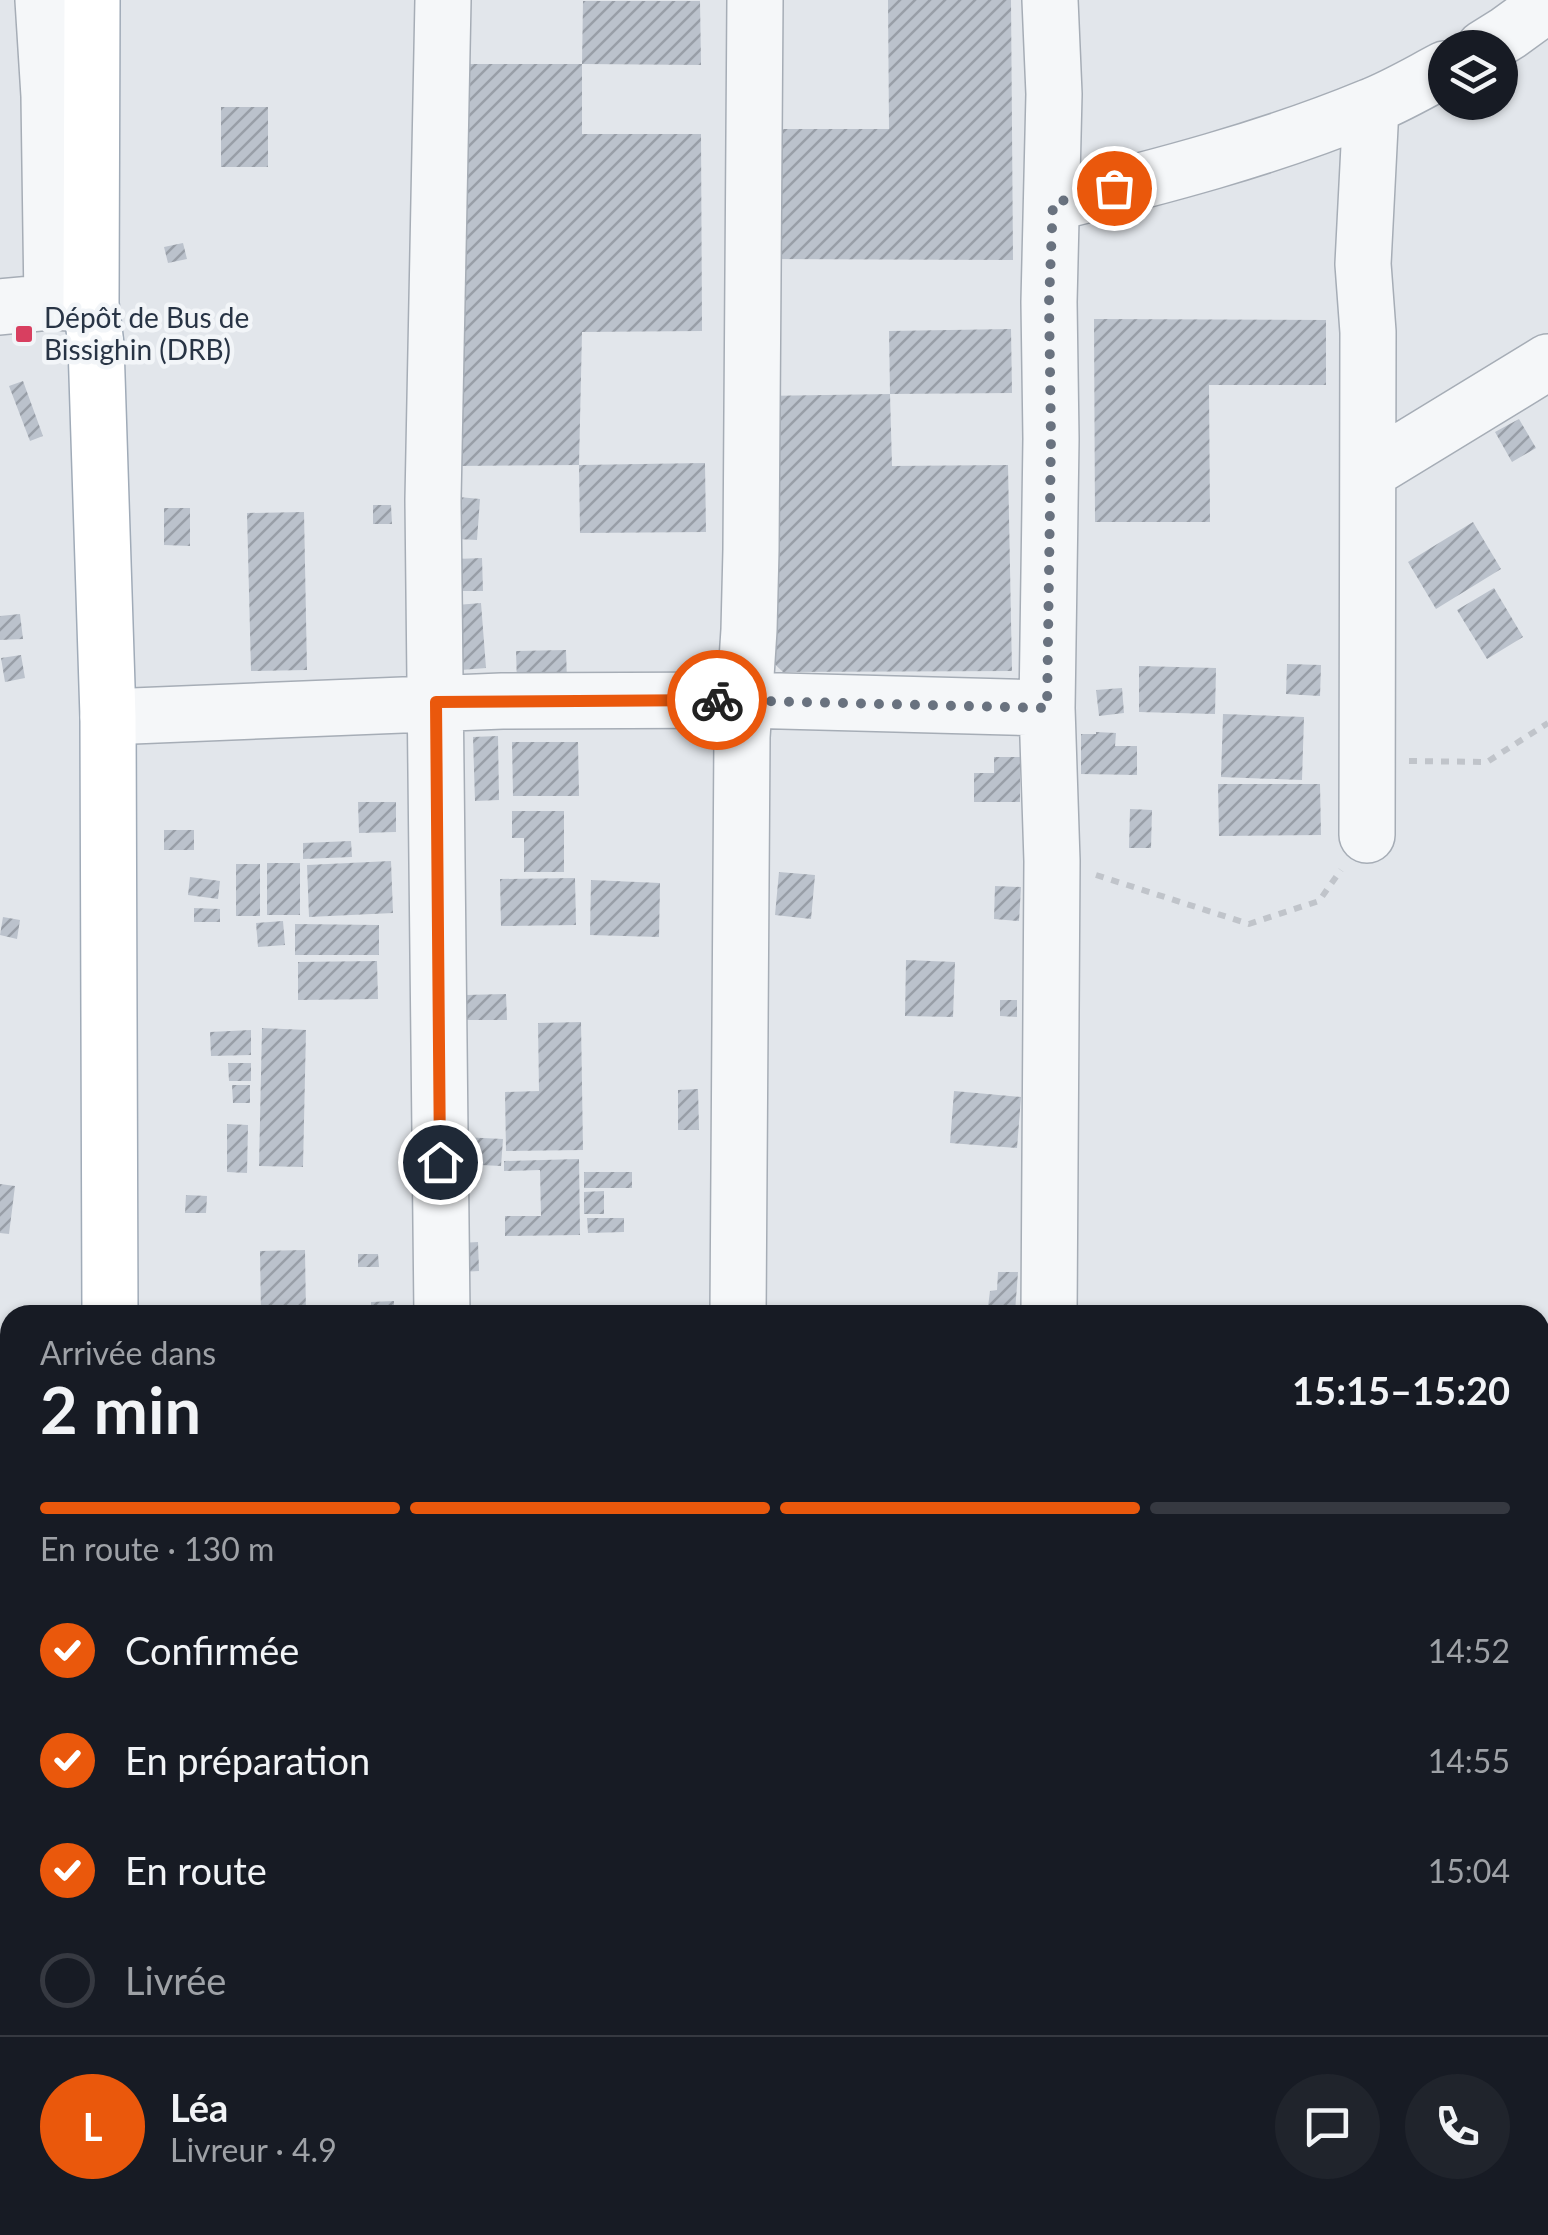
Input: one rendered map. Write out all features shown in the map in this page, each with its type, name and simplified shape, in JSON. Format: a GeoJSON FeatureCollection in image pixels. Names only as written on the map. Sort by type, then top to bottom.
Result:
{"type":"FeatureCollection","features":[{"type":"Feature","properties":{"kind":"main road"},"geometry":{"type":"LineString","coordinates":[[92,0],[60,315],[108,716],[110,1305]]}},
{"type":"Feature","properties":{"kind":"street"},"geometry":{"type":"LineString","coordinates":[[43,0],[60,315]]}},
{"type":"Feature","properties":{"kind":"street"},"geometry":{"type":"LineString","coordinates":[[442,1305],[433,500],[443,0]]}},
{"type":"Feature","properties":{"kind":"street"},"geometry":{"type":"LineString","coordinates":[[738,1305],[742,737],[751,550],[754,0]]}},
{"type":"Feature","properties":{"kind":"street"},"geometry":{"type":"LineString","coordinates":[[1049,1305],[1052,861],[1047,708],[1054,94],[1050,0]]}},
{"type":"Feature","properties":{"kind":"street"},"geometry":{"type":"LineString","coordinates":[[1513,30],[1548,4]]}},
{"type":"Feature","properties":{"kind":"street"},"geometry":{"type":"LineString","coordinates":[[1053,203],[1174,174],[1371,107],[1428,78]]}},
{"type":"Feature","properties":{"kind":"street"},"geometry":{"type":"LineString","coordinates":[[1368,835],[1368,332],[1363,264],[1371,107]]}},
{"type":"Feature","properties":{"kind":"street"},"geometry":{"type":"LineString","coordinates":[[1368,472],[1548,362]]}},
{"type":"Feature","properties":{"kind":"street"},"geometry":{"type":"LineString","coordinates":[[108,716],[436,702],[745,700],[1047,708]]}},
{"type":"Feature","properties":{"kind":"path"},"geometry":{"type":"LineString","coordinates":[[1367,761],[1487,762],[1548,723]]}},
{"type":"Feature","properties":{"kind":"path"},"geometry":{"type":"LineString","coordinates":[[1052,861],[1250,924],[1318,901],[1368,835]]}},
{"type":"Feature","properties":{"kind":"building"},"geometry":{"type":"Polygon","coordinates":[[[888,0],[1011,0],[1013,260],[765,259],[764,129],[889,129],[888,0]]]}},
{"type":"Feature","properties":{"kind":"building"},"geometry":{"type":"Polygon","coordinates":[[[583,1],[700,1],[701,65],[582,64],[583,1]]]}},
{"type":"Feature","properties":{"kind":"building"},"geometry":{"type":"Polygon","coordinates":[[[456,64],[582,64],[582,134],[701,134],[702,331],[582,332],[579,465],[456,466],[456,64]]]}},
{"type":"Feature","properties":{"kind":"building"},"geometry":{"type":"Polygon","coordinates":[[[221,107],[268,107],[268,167],[221,167],[221,107]]]}},
{"type":"Feature","properties":{"kind":"building"},"geometry":{"type":"Polygon","coordinates":[[[183,243],[187,259],[168,263],[164,247],[183,243]]]}},
{"type":"Feature","properties":{"kind":"building"},"geometry":{"type":"Polygon","coordinates":[[[1094,319],[1326,320],[1326,385],[1209,385],[1210,522],[1095,522],[1094,319]]]}},
{"type":"Feature","properties":{"kind":"building"},"geometry":{"type":"Polygon","coordinates":[[[1011,329],[1012,393],[890,394],[889,331],[1011,329]]]}},
{"type":"Feature","properties":{"kind":"building"},"geometry":{"type":"Polygon","coordinates":[[[23,381],[43,436],[30,441],[9,386],[23,381]]]}},
{"type":"Feature","properties":{"kind":"building"},"geometry":{"type":"Polygon","coordinates":[[[890,394],[892,466],[1008,465],[1012,671],[783,672],[762,652],[760,396],[890,394]]]}},
{"type":"Feature","properties":{"kind":"building"},"geometry":{"type":"Polygon","coordinates":[[[1519,419],[1536,448],[1512,462],[1495,432],[1519,419]]]}},
{"type":"Feature","properties":{"kind":"building"},"geometry":{"type":"Polygon","coordinates":[[[705,463],[706,532],[580,533],[579,465],[705,463]]]}},
{"type":"Feature","properties":{"kind":"building"},"geometry":{"type":"Polygon","coordinates":[[[459,497],[480,499],[477,540],[457,539],[459,497]]]}},
{"type":"Feature","properties":{"kind":"building"},"geometry":{"type":"Polygon","coordinates":[[[373,505],[391,505],[392,524],[373,524],[373,505]]]}},
{"type":"Feature","properties":{"kind":"building"},"geometry":{"type":"Polygon","coordinates":[[[164,508],[190,508],[190,546],[164,545],[164,508]]]}},
{"type":"Feature","properties":{"kind":"building"},"geometry":{"type":"Polygon","coordinates":[[[304,512],[307,670],[251,671],[247,513],[304,512]]]}},
{"type":"Feature","properties":{"kind":"building"},"geometry":{"type":"Polygon","coordinates":[[[1473,522],[1501,569],[1436,609],[1408,562],[1473,522]]]}},
{"type":"Feature","properties":{"kind":"building"},"geometry":{"type":"Polygon","coordinates":[[[482,558],[483,591],[456,591],[456,559],[482,558]]]}},
{"type":"Feature","properties":{"kind":"building"},"geometry":{"type":"Polygon","coordinates":[[[1494,588],[1523,637],[1487,659],[1457,610],[1494,588]]]}},
{"type":"Feature","properties":{"kind":"building"},"geometry":{"type":"Polygon","coordinates":[[[481,603],[486,668],[461,670],[457,605],[481,603]]]}},
{"type":"Feature","properties":{"kind":"building"},"geometry":{"type":"Polygon","coordinates":[[[20,614],[23,639],[0,640],[0,616],[20,614]]]}},
{"type":"Feature","properties":{"kind":"building"},"geometry":{"type":"Polygon","coordinates":[[[566,650],[567,681],[517,683],[516,651],[566,650]]]}},
{"type":"Feature","properties":{"kind":"building"},"geometry":{"type":"Polygon","coordinates":[[[21,655],[25,678],[5,682],[1,658],[21,655]]]}},
{"type":"Feature","properties":{"kind":"building"},"geometry":{"type":"Polygon","coordinates":[[[1287,664],[1321,665],[1320,696],[1286,694],[1287,664]]]}},
{"type":"Feature","properties":{"kind":"building"},"geometry":{"type":"Polygon","coordinates":[[[1139,666],[1216,668],[1215,714],[1139,712],[1139,666]]]}},
{"type":"Feature","properties":{"kind":"building"},"geometry":{"type":"Polygon","coordinates":[[[1122,688],[1124,713],[1099,716],[1096,690],[1122,688]]]}},
{"type":"Feature","properties":{"kind":"building"},"geometry":{"type":"Polygon","coordinates":[[[1223,714],[1304,717],[1302,780],[1221,777],[1223,714]]]}},
{"type":"Feature","properties":{"kind":"building"},"geometry":{"type":"Polygon","coordinates":[[[1116,733],[1115,746],[1137,746],[1137,775],[1081,774],[1081,734],[1116,733]]]}},
{"type":"Feature","properties":{"kind":"building"},"geometry":{"type":"Polygon","coordinates":[[[498,736],[499,800],[475,801],[473,737],[498,736]]]}},
{"type":"Feature","properties":{"kind":"building"},"geometry":{"type":"Polygon","coordinates":[[[512,742],[578,742],[579,796],[513,796],[512,742]]]}},
{"type":"Feature","properties":{"kind":"building"},"geometry":{"type":"Polygon","coordinates":[[[994,757],[1020,757],[1020,802],[974,802],[974,773],[994,773],[994,757]]]}},
{"type":"Feature","properties":{"kind":"building"},"geometry":{"type":"Polygon","coordinates":[[[1218,784],[1320,784],[1321,835],[1219,836],[1218,784]]]}},
{"type":"Feature","properties":{"kind":"building"},"geometry":{"type":"Polygon","coordinates":[[[358,802],[396,802],[396,832],[359,833],[358,802]]]}},
{"type":"Feature","properties":{"kind":"building"},"geometry":{"type":"Polygon","coordinates":[[[1130,809],[1152,810],[1151,848],[1129,848],[1130,809]]]}},
{"type":"Feature","properties":{"kind":"building"},"geometry":{"type":"Polygon","coordinates":[[[512,811],[564,811],[564,872],[524,872],[524,838],[512,838],[512,811]]]}},
{"type":"Feature","properties":{"kind":"building"},"geometry":{"type":"Polygon","coordinates":[[[164,830],[194,830],[194,850],[164,850],[164,830]]]}},
{"type":"Feature","properties":{"kind":"building"},"geometry":{"type":"Polygon","coordinates":[[[351,841],[352,857],[303,859],[303,843],[351,841]]]}},
{"type":"Feature","properties":{"kind":"building"},"geometry":{"type":"Polygon","coordinates":[[[391,861],[393,913],[309,917],[307,865],[391,861]]]}},
{"type":"Feature","properties":{"kind":"building"},"geometry":{"type":"Polygon","coordinates":[[[267,863],[300,863],[300,915],[267,915],[267,863]]]}},
{"type":"Feature","properties":{"kind":"building"},"geometry":{"type":"Polygon","coordinates":[[[236,864],[260,864],[260,916],[236,916],[236,864]]]}},
{"type":"Feature","properties":{"kind":"building"},"geometry":{"type":"Polygon","coordinates":[[[779,872],[815,875],[811,919],[775,915],[779,872]]]}},
{"type":"Feature","properties":{"kind":"building"},"geometry":{"type":"Polygon","coordinates":[[[190,877],[220,881],[218,899],[188,895],[190,877]]]}},
{"type":"Feature","properties":{"kind":"building"},"geometry":{"type":"Polygon","coordinates":[[[575,878],[576,925],[501,926],[500,879],[575,878]]]}},
{"type":"Feature","properties":{"kind":"building"},"geometry":{"type":"Polygon","coordinates":[[[591,880],[660,883],[659,937],[590,935],[591,880]]]}},
{"type":"Feature","properties":{"kind":"building"},"geometry":{"type":"Polygon","coordinates":[[[995,886],[1021,887],[1019,921],[994,919],[995,886]]]}},
{"type":"Feature","properties":{"kind":"building"},"geometry":{"type":"Polygon","coordinates":[[[194,908],[220,909],[220,922],[194,922],[194,908]]]}},
{"type":"Feature","properties":{"kind":"building"},"geometry":{"type":"Polygon","coordinates":[[[3,917],[20,920],[17,939],[0,935],[3,917]]]}},
{"type":"Feature","properties":{"kind":"building"},"geometry":{"type":"Polygon","coordinates":[[[283,921],[285,945],[258,947],[256,923],[283,921]]]}},
{"type":"Feature","properties":{"kind":"building"},"geometry":{"type":"Polygon","coordinates":[[[295,924],[379,925],[379,955],[295,955],[295,924]]]}},
{"type":"Feature","properties":{"kind":"building"},"geometry":{"type":"Polygon","coordinates":[[[906,960],[955,962],[953,1017],[905,1016],[906,960]]]}},
{"type":"Feature","properties":{"kind":"building"},"geometry":{"type":"Polygon","coordinates":[[[377,961],[378,999],[298,1000],[298,962],[377,961]]]}},
{"type":"Feature","properties":{"kind":"building"},"geometry":{"type":"Polygon","coordinates":[[[506,994],[507,1020],[466,1020],[465,995],[506,994]]]}},
{"type":"Feature","properties":{"kind":"building"},"geometry":{"type":"Polygon","coordinates":[[[1000,1000],[1017,1000],[1017,1017],[1000,1016],[1000,1000]]]}},
{"type":"Feature","properties":{"kind":"building"},"geometry":{"type":"Polygon","coordinates":[[[581,1022],[583,1150],[506,1151],[505,1092],[539,1091],[538,1023],[581,1022]]]}},
{"type":"Feature","properties":{"kind":"building"},"geometry":{"type":"Polygon","coordinates":[[[262,1028],[306,1030],[303,1167],[259,1166],[262,1028]]]}},
{"type":"Feature","properties":{"kind":"building"},"geometry":{"type":"Polygon","coordinates":[[[251,1030],[251,1055],[211,1056],[210,1032],[251,1030]]]}},
{"type":"Feature","properties":{"kind":"building"},"geometry":{"type":"Polygon","coordinates":[[[228,1063],[251,1063],[251,1081],[229,1081],[228,1063]]]}},
{"type":"Feature","properties":{"kind":"building"},"geometry":{"type":"Polygon","coordinates":[[[232,1085],[250,1085],[250,1103],[233,1103],[232,1085]]]}},
{"type":"Feature","properties":{"kind":"building"},"geometry":{"type":"Polygon","coordinates":[[[698,1089],[699,1130],[678,1130],[678,1090],[698,1089]]]}},
{"type":"Feature","properties":{"kind":"building"},"geometry":{"type":"Polygon","coordinates":[[[954,1091],[1021,1097],[1017,1148],[950,1143],[954,1091]]]}},
{"type":"Feature","properties":{"kind":"building"},"geometry":{"type":"Polygon","coordinates":[[[227,1124],[248,1125],[247,1173],[227,1172],[227,1124]]]}},
{"type":"Feature","properties":{"kind":"building"},"geometry":{"type":"Polygon","coordinates":[[[462,1137],[503,1139],[501,1166],[460,1164],[462,1137]]]}},
{"type":"Feature","properties":{"kind":"building"},"geometry":{"type":"Polygon","coordinates":[[[579,1159],[580,1235],[505,1236],[505,1216],[541,1216],[540,1170],[504,1171],[504,1161],[579,1159]]]}},
{"type":"Feature","properties":{"kind":"building"},"geometry":{"type":"Polygon","coordinates":[[[584,1172],[632,1172],[632,1188],[584,1188],[584,1172]]]}},
{"type":"Feature","properties":{"kind":"building"},"geometry":{"type":"Polygon","coordinates":[[[0,1184],[15,1186],[9,1234],[0,1233],[0,1184]]]}},
{"type":"Feature","properties":{"kind":"building"},"geometry":{"type":"Polygon","coordinates":[[[604,1191],[604,1214],[584,1214],[584,1192],[604,1191]]]}},
{"type":"Feature","properties":{"kind":"building"},"geometry":{"type":"Polygon","coordinates":[[[186,1195],[207,1196],[206,1213],[185,1213],[186,1195]]]}},
{"type":"Feature","properties":{"kind":"building"},"geometry":{"type":"Polygon","coordinates":[[[587,1218],[624,1218],[624,1232],[588,1233],[587,1218]]]}},
{"type":"Feature","properties":{"kind":"building"},"geometry":{"type":"Polygon","coordinates":[[[478,1242],[479,1271],[461,1272],[460,1243],[478,1242]]]}},
{"type":"Feature","properties":{"kind":"building"},"geometry":{"type":"Polygon","coordinates":[[[305,1250],[306,1305],[261,1305],[260,1251],[305,1250]]]}},
{"type":"Feature","properties":{"kind":"building"},"geometry":{"type":"Polygon","coordinates":[[[358,1254],[378,1254],[379,1267],[358,1267],[358,1254]]]}},
{"type":"Feature","properties":{"kind":"building"},"geometry":{"type":"Polygon","coordinates":[[[998,1272],[1018,1272],[1016,1305],[988,1305],[990,1291],[997,1290],[998,1272]]]}},
{"type":"Feature","properties":{"kind":"building"},"geometry":{"type":"Polygon","coordinates":[[[394,1301],[394,1305],[371,1305],[394,1301]]]}},
{"type":"Feature","properties":{"kind":"way so far"},"geometry":{"type":"LineString","coordinates":[[717,700],[1047,708],[1053,203],[1114,188]]}},
{"type":"Feature","properties":{"kind":"place","name":"Dépôt de Bus de Bissighin (DRB)"},"geometry":{"type":"Point","coordinates":[24,334]}},
{"type":"Feature","properties":{"kind":"route"},"geometry":{"type":"LineString","coordinates":[[440,1162],[436,702],[717,700]]}}]}
